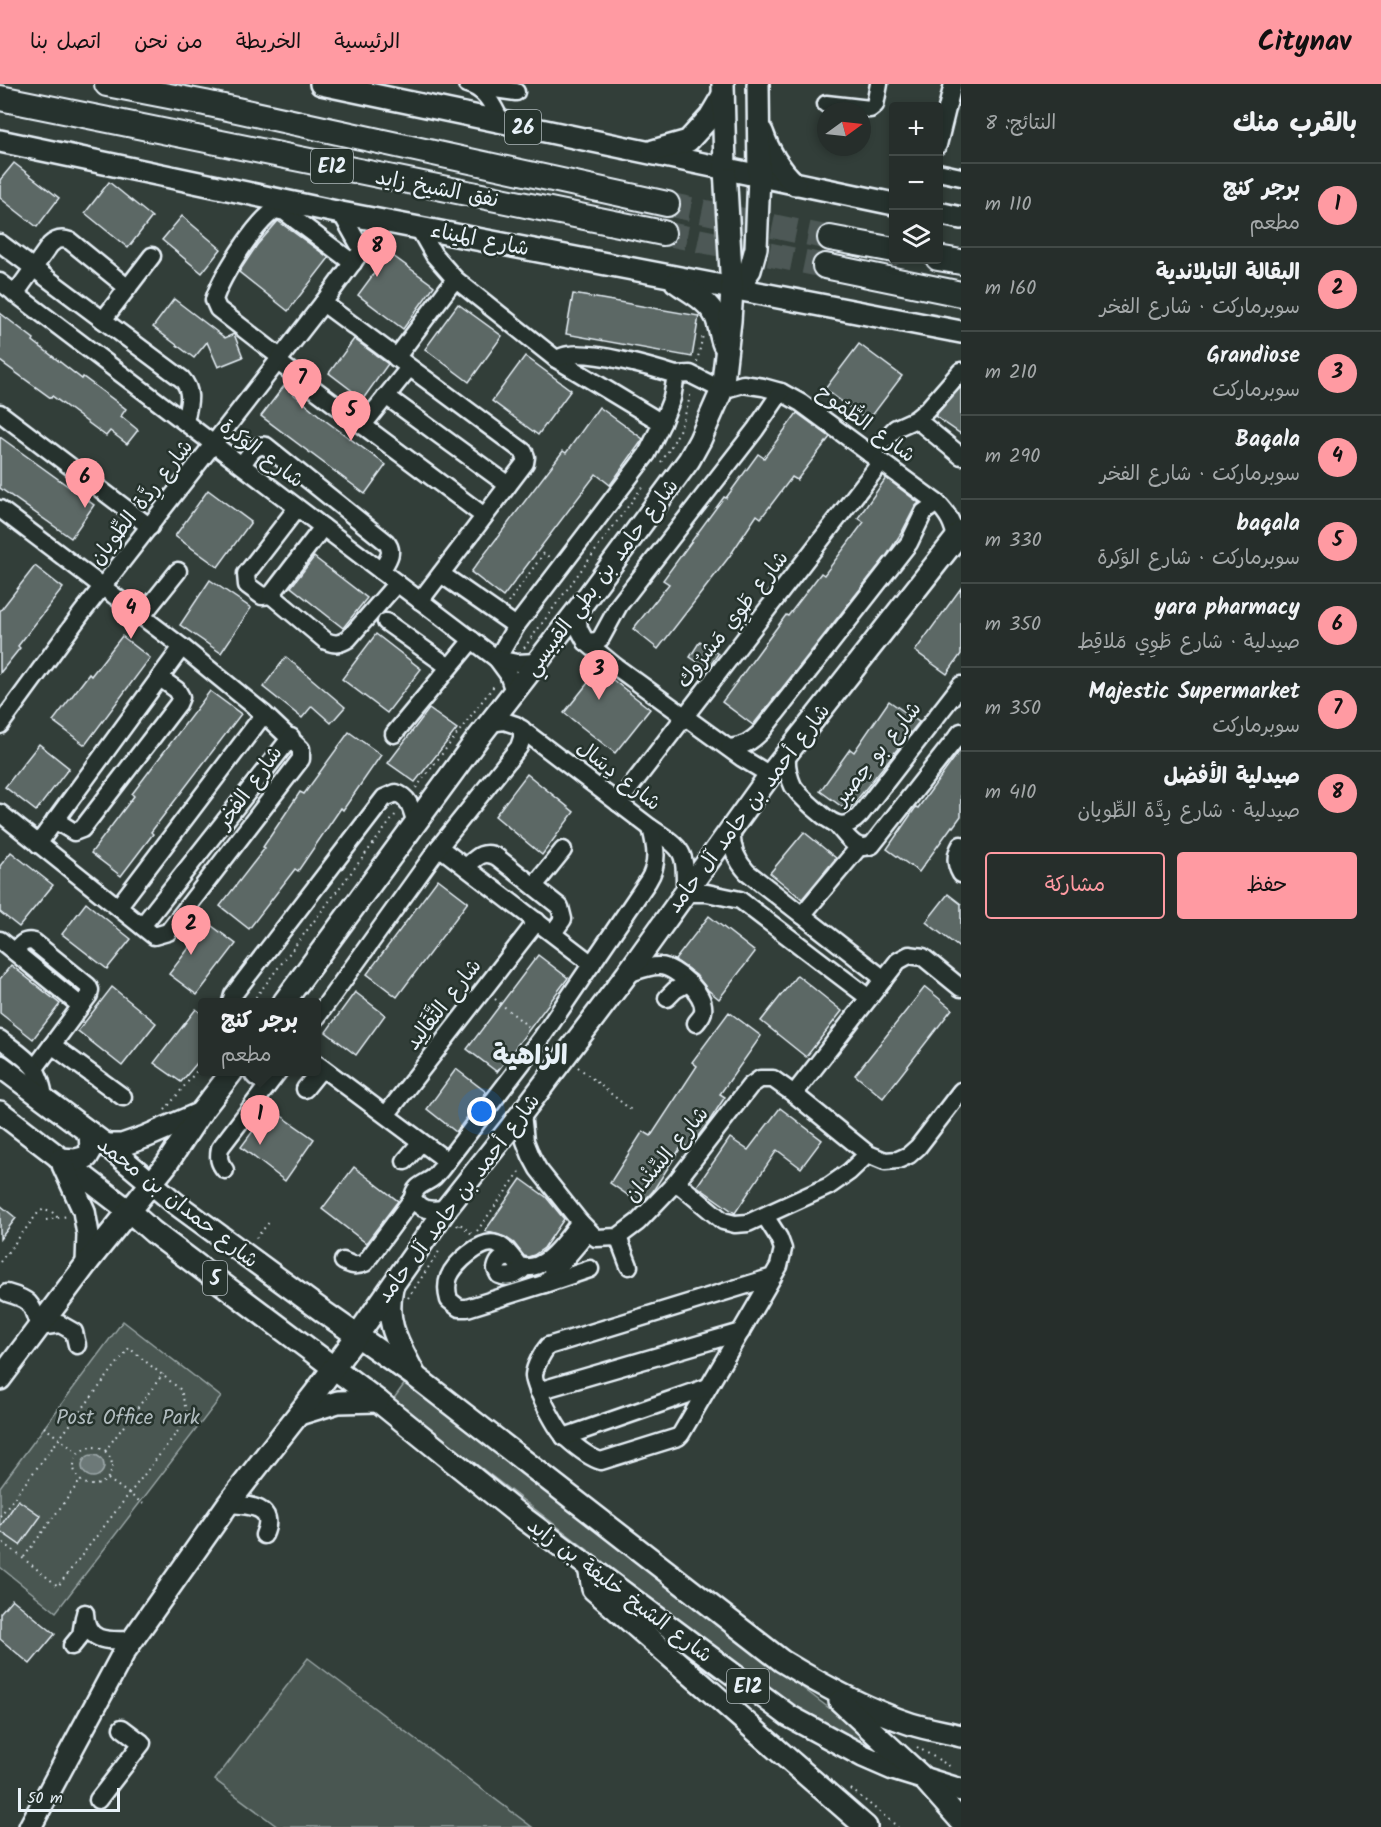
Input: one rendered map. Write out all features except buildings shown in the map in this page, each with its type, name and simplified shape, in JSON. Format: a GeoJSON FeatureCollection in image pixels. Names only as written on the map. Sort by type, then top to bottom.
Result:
{"type":"FeatureCollection","features":[{"type":"Feature","properties":{"kind":"highway","name":"نفق الشيخ زايد"},"geometry":{"type":"LineString","coordinates":[[107,84],[228,108],[667,204]]}},
{"type":"Feature","properties":{"kind":"highway","name":"نفق الشيخ زايد"},"geometry":{"type":"LineString","coordinates":[[0,98],[663,233]]}},
{"type":"Feature","properties":{"kind":"highway"},"geometry":{"type":"LineString","coordinates":[[830,238],[889,249]]}},
{"type":"Feature","properties":{"kind":"highway"},"geometry":{"type":"LineString","coordinates":[[943,259],[961,262]]}},
{"type":"Feature","properties":{"kind":"highway"},"geometry":{"type":"LineString","coordinates":[[825,266],[961,294]]}},
{"type":"Feature","properties":{"kind":"main road","name":"26"},"geometry":{"type":"LineString","coordinates":[[321,84],[889,203]]}},
{"type":"Feature","properties":{"kind":"main road"},"geometry":{"type":"LineString","coordinates":[[732,289],[746,278],[755,255],[759,176],[758,84]]}},
{"type":"Feature","properties":{"kind":"main road"},"geometry":{"type":"LineString","coordinates":[[648,151],[688,141],[710,117],[723,89]]}},
{"type":"Feature","properties":{"kind":"main road","name":"شارع حامد بن بطي القبيسي"},"geometry":{"type":"LineString","coordinates":[[287,998],[490,723],[508,684],[537,663],[689,460],[700,440],[722,390],[728,353],[732,289],[724,169],[723,89]]}},
{"type":"Feature","properties":{"kind":"main road"},"geometry":{"type":"LineString","coordinates":[[759,124],[769,152],[777,165],[795,184]]}},
{"type":"Feature","properties":{"kind":"main road","name":"شارع الميناء"},"geometry":{"type":"LineString","coordinates":[[10,142],[341,213],[961,332]]}},
{"type":"Feature","properties":{"kind":"main road"},"geometry":{"type":"LineString","coordinates":[[666,274],[699,297],[712,312],[717,319],[721,338],[728,353]]}},
{"type":"Feature","properties":{"kind":"main road","name":"شارع أحمد بن حامد آل حامد"},"geometry":{"type":"LineString","coordinates":[[30,1827],[59,1770],[132,1640],[228,1504],[357,1336],[401,1291],[446,1209],[627,974],[770,775],[958,536]]}},
{"type":"Feature","properties":{"kind":"main road","name":"شارع حمدان بن محمد"},"geometry":{"type":"LineString","coordinates":[[0,1066],[98,1139],[175,1203],[357,1336]]}},
{"type":"Feature","properties":{"kind":"main road"},"geometry":{"type":"LineString","coordinates":[[0,1379],[87,1263],[152,1183],[228,1076]]}},
{"type":"Feature","properties":{"kind":"main road"},"geometry":{"type":"LineString","coordinates":[[87,1263],[88,1234],[84,1211],[60,1159],[76,1160],[87,1157],[98,1139],[122,1145],[201,1112]]}},
{"type":"Feature","properties":{"kind":"main road","name":"شارع حمدان بن محمد"},"geometry":{"type":"LineString","coordinates":[[5,1120],[60,1159],[153,1232],[334,1367]]}},
{"type":"Feature","properties":{"kind":"main road"},"geometry":{"type":"LineString","coordinates":[[401,1291],[389,1299],[389,1315],[399,1345],[416,1377]]}},
{"type":"Feature","properties":{"kind":"main road","name":"شارع الشيخ خليفة بن زايد"},"geometry":{"type":"LineString","coordinates":[[357,1336],[416,1377],[782,1661],[826,1688],[866,1707],[900,1720],[961,1736]]}},
{"type":"Feature","properties":{"kind":"main road","name":"شارع الشيخ خليفة بن زايد"},"geometry":{"type":"LineString","coordinates":[[334,1367],[518,1514],[789,1716],[863,1756],[893,1769],[961,1790]]}},
{"type":"Feature","properties":{"kind":"main road"},"geometry":{"type":"LineString","coordinates":[[299,1414],[338,1402],[378,1401]]}},
{"type":"Feature","properties":{"kind":"main road"},"geometry":{"type":"LineString","coordinates":[[589,1567],[593,1588],[866,1827]]}},
{"type":"Feature","properties":{"kind":"main road"},"geometry":{"type":"LineString","coordinates":[[826,1688],[923,1778],[961,1821]]}},
{"type":"Feature","properties":{"kind":"street"},"geometry":{"type":"LineString","coordinates":[[871,108],[875,105],[879,84]]}},
{"type":"Feature","properties":{"kind":"street"},"geometry":{"type":"LineString","coordinates":[[943,128],[953,84]]}},
{"type":"Feature","properties":{"kind":"street"},"geometry":{"type":"LineString","coordinates":[[470,85],[482,90],[502,123]]}},
{"type":"Feature","properties":{"kind":"street"},"geometry":{"type":"LineString","coordinates":[[470,85],[516,92]]}},
{"type":"Feature","properties":{"kind":"street"},"geometry":{"type":"LineString","coordinates":[[0,155],[10,142]]}},
{"type":"Feature","properties":{"kind":"street"},"geometry":{"type":"LineString","coordinates":[[943,173],[961,177]]}},
{"type":"Feature","properties":{"kind":"street"},"geometry":{"type":"LineString","coordinates":[[358,256],[285,212],[275,210],[258,226],[228,268],[214,300],[218,309],[279,360],[484,516]]}},
{"type":"Feature","properties":{"kind":"street"},"geometry":{"type":"LineString","coordinates":[[341,213],[358,256]]}},
{"type":"Feature","properties":{"kind":"street","name":"شارع رِدَّة الطِّويان"},"geometry":{"type":"LineString","coordinates":[[0,725],[81,614],[358,256],[387,222]]}},
{"type":"Feature","properties":{"kind":"street"},"geometry":{"type":"LineString","coordinates":[[418,227],[434,255],[455,279],[556,359],[663,423]]}},
{"type":"Feature","properties":{"kind":"street"},"geometry":{"type":"LineString","coordinates":[[15,294],[54,242],[67,240],[128,288]]}},
{"type":"Feature","properties":{"kind":"street"},"geometry":{"type":"LineString","coordinates":[[0,243],[186,383],[190,398],[185,422]]}},
{"type":"Feature","properties":{"kind":"street"},"geometry":{"type":"LineString","coordinates":[[103,320],[152,256]]}},
{"type":"Feature","properties":{"kind":"street"},"geometry":{"type":"LineString","coordinates":[[363,425],[386,396],[402,363],[455,279]]}},
{"type":"Feature","properties":{"kind":"street","name":"شارع الوَكرة"},"geometry":{"type":"LineString","coordinates":[[0,282],[497,659],[508,674],[508,684]]}},
{"type":"Feature","properties":{"kind":"street"},"geometry":{"type":"LineString","coordinates":[[323,303],[524,452],[526,457],[525,463],[420,601]]}},
{"type":"Feature","properties":{"kind":"street"},"geometry":{"type":"LineString","coordinates":[[556,359],[570,354],[593,356],[651,367],[676,375],[690,374],[722,390]]}},
{"type":"Feature","properties":{"kind":"street","name":"شارع طَوِي مَشرُوك"},"geometry":{"type":"LineString","coordinates":[[618,803],[685,716],[896,428],[916,419],[927,410],[961,371]]}},
{"type":"Feature","properties":{"kind":"street"},"geometry":{"type":"LineString","coordinates":[[497,659],[516,626],[647,454],[663,423],[672,398],[676,375]]}},
{"type":"Feature","properties":{"kind":"street","name":"شارع الطُّمُوح"},"geometry":{"type":"LineString","coordinates":[[722,390],[750,384],[782,392],[801,403],[937,503],[948,516],[958,536]]}},
{"type":"Feature","properties":{"kind":"street"},"geometry":{"type":"LineString","coordinates":[[586,642],[597,641],[603,636],[619,605],[782,392]]}},
{"type":"Feature","properties":{"kind":"street"},"geometry":{"type":"LineString","coordinates":[[386,396],[508,485]]}},
{"type":"Feature","properties":{"kind":"street"},"geometry":{"type":"LineString","coordinates":[[0,413],[150,527]]}},
{"type":"Feature","properties":{"kind":"street"},"geometry":{"type":"LineString","coordinates":[[916,419],[961,456]]}},
{"type":"Feature","properties":{"kind":"street"},"geometry":{"type":"LineString","coordinates":[[242,465],[256,446],[260,444],[266,446],[386,542],[391,553],[381,571]]}},
{"type":"Feature","properties":{"kind":"street"},"geometry":{"type":"LineString","coordinates":[[729,748],[743,745],[762,731],[909,543],[924,513],[937,503]]}},
{"type":"Feature","properties":{"kind":"street"},"geometry":{"type":"LineString","coordinates":[[297,508],[246,574],[247,585],[262,596],[271,595],[323,527]]}},
{"type":"Feature","properties":{"kind":"street","name":"شارع الفخر"},"geometry":{"type":"LineString","coordinates":[[0,509],[182,647],[264,714],[302,749],[301,759],[168,932],[154,936],[0,813]]}},
{"type":"Feature","properties":{"kind":"street"},"geometry":{"type":"LineString","coordinates":[[141,617],[178,571]]}},
{"type":"Feature","properties":{"kind":"street"},"geometry":{"type":"LineString","coordinates":[[441,573],[516,626]]}},
{"type":"Feature","properties":{"kind":"street"},"geometry":{"type":"LineString","coordinates":[[271,595],[326,642],[334,644],[348,639],[397,583]]}},
{"type":"Feature","properties":{"kind":"street"},"geometry":{"type":"LineString","coordinates":[[577,611],[579,629],[586,642],[615,666],[751,765],[770,775]]}},
{"type":"Feature","properties":{"kind":"street"},"geometry":{"type":"LineString","coordinates":[[386,622],[449,667]]}},
{"type":"Feature","properties":{"kind":"street"},"geometry":{"type":"LineString","coordinates":[[603,636],[606,651],[615,666]]}},
{"type":"Feature","properties":{"kind":"street"},"geometry":{"type":"LineString","coordinates":[[394,734],[472,640]]}},
{"type":"Feature","properties":{"kind":"street"},"geometry":{"type":"LineString","coordinates":[[38,844],[182,647]]}},
{"type":"Feature","properties":{"kind":"street","name":"شارع الوَكرة"},"geometry":{"type":"LineString","coordinates":[[497,659],[517,663],[537,663]]}},
{"type":"Feature","properties":{"kind":"street"},"geometry":{"type":"LineString","coordinates":[[55,820],[74,832],[82,829],[178,704],[181,697],[177,690],[160,678]]}},
{"type":"Feature","properties":{"kind":"street","name":"شارع بو حِصير"},"geometry":{"type":"LineString","coordinates":[[787,753],[788,770],[797,792],[830,822],[850,824],[861,815],[961,685]]}},
{"type":"Feature","properties":{"kind":"street"},"geometry":{"type":"LineString","coordinates":[[117,908],[264,714]]}},
{"type":"Feature","properties":{"kind":"street","name":"شارع دِسَال"},"geometry":{"type":"LineString","coordinates":[[490,723],[510,722],[522,729],[651,828],[674,843]]}},
{"type":"Feature","properties":{"kind":"street"},"geometry":{"type":"LineString","coordinates":[[321,1011],[439,847],[519,747],[522,729]]}},
{"type":"Feature","properties":{"kind":"street"},"geometry":{"type":"LineString","coordinates":[[836,824],[859,847],[872,845],[961,732]]}},
{"type":"Feature","properties":{"kind":"street"},"geometry":{"type":"LineString","coordinates":[[142,926],[291,738]]}},
{"type":"Feature","properties":{"kind":"street"},"geometry":{"type":"LineString","coordinates":[[519,747],[533,744],[543,745]]}},
{"type":"Feature","properties":{"kind":"street"},"geometry":{"type":"LineString","coordinates":[[232,998],[384,798],[396,792],[404,796],[416,824]]}},
{"type":"Feature","properties":{"kind":"street"},"geometry":{"type":"LineString","coordinates":[[732,827],[732,847],[740,865],[884,980]]}},
{"type":"Feature","properties":{"kind":"street"},"geometry":{"type":"LineString","coordinates":[[343,1261],[352,1266],[365,1263],[413,1198],[413,1193],[423,1183],[433,1179],[542,1037],[651,876],[656,853],[651,828]]}},
{"type":"Feature","properties":{"kind":"street"},"geometry":{"type":"LineString","coordinates":[[656,853],[664,846],[674,843],[681,850],[684,858],[685,893],[707,893],[740,900],[869,998]]}},
{"type":"Feature","properties":{"kind":"street"},"geometry":{"type":"LineString","coordinates":[[961,845],[956,860],[961,874]]}},
{"type":"Feature","properties":{"kind":"street"},"geometry":{"type":"LineString","coordinates":[[439,847],[592,964]]}},
{"type":"Feature","properties":{"kind":"street"},"geometry":{"type":"LineString","coordinates":[[802,915],[859,847]]}},
{"type":"Feature","properties":{"kind":"street"},"geometry":{"type":"LineString","coordinates":[[534,886],[563,850]]}},
{"type":"Feature","properties":{"kind":"street"},"geometry":{"type":"LineString","coordinates":[[466,867],[480,855],[492,854],[558,905],[562,911],[561,923],[553,933]]}},
{"type":"Feature","properties":{"kind":"street","name":"شارع التَّقَالِيد"},"geometry":{"type":"LineString","coordinates":[[386,1115],[537,921]]}},
{"type":"Feature","properties":{"kind":"street"},"geometry":{"type":"LineString","coordinates":[[0,940],[15,952],[22,943],[34,942],[88,986],[90,993],[35,1068]]}},
{"type":"Feature","properties":{"kind":"street"},"geometry":{"type":"LineString","coordinates":[[795,1094],[898,961],[909,955],[923,957],[961,988]]}},
{"type":"Feature","properties":{"kind":"street"},"geometry":{"type":"LineString","coordinates":[[627,974],[658,966],[670,968],[698,991],[703,1002],[704,1013],[696,1023]]}},
{"type":"Feature","properties":{"kind":"street"},"geometry":{"type":"LineString","coordinates":[[667,998],[675,990],[688,983]]}},
{"type":"Feature","properties":{"kind":"street"},"geometry":{"type":"LineString","coordinates":[[0,1039],[35,1068],[40,1076],[44,1100]]}},
{"type":"Feature","properties":{"kind":"street"},"geometry":{"type":"LineString","coordinates":[[52,1045],[123,1097]]}},
{"type":"Feature","properties":{"kind":"street"},"geometry":{"type":"LineString","coordinates":[[321,1067],[447,1161]]}},
{"type":"Feature","properties":{"kind":"street"},"geometry":{"type":"LineString","coordinates":[[254,1076],[259,1080],[273,1076]]}},
{"type":"Feature","properties":{"kind":"street"},"geometry":{"type":"LineString","coordinates":[[225,1170],[218,1155],[220,1148],[275,1076]]}},
{"type":"Feature","properties":{"kind":"street"},"geometry":{"type":"LineString","coordinates":[[305,1089],[313,1076]]}},
{"type":"Feature","properties":{"kind":"street","name":"شارع السِّنْدان"},"geometry":{"type":"LineString","coordinates":[[618,1237],[638,1222],[676,1182],[750,1086],[760,1079],[773,1079],[795,1094],[868,1154],[885,1161],[898,1160],[909,1155],[918,1147],[961,1091]]}},
{"type":"Feature","properties":{"kind":"street"},"geometry":{"type":"LineString","coordinates":[[522,1113],[525,1141],[531,1156],[561,1197],[596,1238],[618,1237],[629,1266]]}},
{"type":"Feature","properties":{"kind":"street"},"geometry":{"type":"LineString","coordinates":[[405,1161],[421,1142]]}},
{"type":"Feature","properties":{"kind":"street"},"geometry":{"type":"LineString","coordinates":[[676,1182],[723,1221],[748,1223],[829,1186],[849,1173],[868,1154]]}},
{"type":"Feature","properties":{"kind":"street"},"geometry":{"type":"LineString","coordinates":[[413,1198],[421,1209],[446,1209]]}},
{"type":"Feature","properties":{"kind":"street"},"geometry":{"type":"LineString","coordinates":[[765,1216],[783,1249],[779,1266],[773,1277],[741,1332],[681,1434],[674,1439],[601,1461],[594,1459],[564,1437],[538,1391],[534,1374],[548,1346],[773,1277]]}},
{"type":"Feature","properties":{"kind":"street"},"geometry":{"type":"LineString","coordinates":[[544,1284],[554,1262],[585,1227]]}},
{"type":"Feature","properties":{"kind":"street"},"geometry":{"type":"LineString","coordinates":[[554,1262],[535,1267],[518,1263],[503,1248],[487,1243],[477,1247],[449,1277],[447,1293],[449,1300],[454,1306],[467,1308],[590,1269]]}},
{"type":"Feature","properties":{"kind":"street"},"geometry":{"type":"LineString","coordinates":[[7,1293],[28,1301],[39,1327],[60,1324],[66,1326],[74,1332],[77,1345]]}},
{"type":"Feature","properties":{"kind":"street"},"geometry":{"type":"LineString","coordinates":[[538,1391],[741,1332]]}},
{"type":"Feature","properties":{"kind":"street"},"geometry":{"type":"LineString","coordinates":[[564,1437],[708,1387]]}},
{"type":"Feature","properties":{"kind":"street"},"geometry":{"type":"LineString","coordinates":[[228,1504],[251,1505],[261,1510],[268,1522],[264,1535]]}},
{"type":"Feature","properties":{"kind":"street"},"geometry":{"type":"LineString","coordinates":[[72,1646],[81,1635],[85,1613],[86,1625],[99,1639],[132,1640]]}},
{"type":"Feature","properties":{"kind":"street"},"geometry":{"type":"LineString","coordinates":[[98,1800],[142,1743],[122,1728]]}},
{"type":"Feature","properties":{"kind":"street"},"geometry":{"type":"LineString","coordinates":[[777,1748],[814,1790],[852,1827]]}},
{"type":"Feature","properties":{"kind":"path"},"geometry":{"type":"LineString","coordinates":[[500,614],[544,553],[582,582]]}},
{"type":"Feature","properties":{"kind":"path"},"geometry":{"type":"LineString","coordinates":[[410,795],[508,684]]}},
{"type":"Feature","properties":{"kind":"path"},"geometry":{"type":"LineString","coordinates":[[255,998],[396,814]]}},
{"type":"Feature","properties":{"kind":"path"},"geometry":{"type":"LineString","coordinates":[[162,1113],[198,1069]]}},
{"type":"Feature","properties":{"kind":"path"},"geometry":{"type":"LineString","coordinates":[[452,1232],[459,1223],[474,1235],[531,1156]]}},
{"type":"Feature","properties":{"kind":"path"},"geometry":{"type":"LineString","coordinates":[[0,1262],[38,1213],[44,1209],[51,1211],[58,1218]]}},
{"type":"Feature","properties":{"kind":"path"},"geometry":{"type":"LineString","coordinates":[[46,1220],[75,1214]]}},
{"type":"Feature","properties":{"kind":"path"},"geometry":{"type":"LineString","coordinates":[[256,1238],[271,1220]]}},
{"type":"Feature","properties":{"kind":"path"},"geometry":{"type":"LineString","coordinates":[[401,1291],[440,1251]]}},
{"type":"Feature","properties":{"kind":"path"},"geometry":{"type":"LineString","coordinates":[[0,1516],[129,1348],[181,1389],[189,1418],[58,1586],[0,1540]]}},
{"type":"Feature","properties":{"kind":"path"},"geometry":{"type":"LineString","coordinates":[[105,1451],[163,1374]]}},
{"type":"Feature","properties":{"kind":"path"},"geometry":{"type":"LineString","coordinates":[[44,1427],[78,1453]]}},
{"type":"Feature","properties":{"kind":"path"},"geometry":{"type":"LineString","coordinates":[[90,1447],[97,1447],[105,1451],[112,1466],[108,1479],[98,1485],[85,1484],[80,1481],[76,1476],[74,1464],[78,1453],[90,1447]]}},
{"type":"Feature","properties":{"kind":"path"},"geometry":{"type":"LineString","coordinates":[[108,1479],[144,1505]]}},
{"type":"Feature","properties":{"kind":"path"},"geometry":{"type":"LineString","coordinates":[[24,1557],[80,1481]]}},
{"type":"Feature","properties":{"kind":"path"},"geometry":{"type":"LineString","coordinates":[[915,1746],[961,1773]]}},
{"type":"Feature","properties":{"kind":"green space","name":"Post Office Park"},"geometry":{"type":"Polygon","coordinates":[[[123,1321],[221,1397],[56,1612],[0,1567],[0,1487],[123,1321]]]}},
{"type":"Feature","properties":{"kind":"green space"},"geometry":{"type":"Polygon","coordinates":[[[405,1383],[838,1715],[879,1751],[831,1728],[758,1681],[392,1401],[405,1383]]]}},
{"type":"Feature","properties":{"kind":"green space"},"geometry":{"type":"Polygon","coordinates":[[[308,1658],[532,1827],[278,1827],[215,1780],[308,1658]]]}},
{"type":"Feature","properties":{"kind":"shaded area"},"geometry":{"type":"Polygon","coordinates":[[[93,1455],[101,1458],[104,1466],[101,1474],[93,1477],[85,1474],[82,1466],[85,1458],[93,1455]]]}},
{"type":"Feature","properties":{"kind":"tunnel"},"geometry":{"type":"LineString","coordinates":[[667,204],[830,238]]}},
{"type":"Feature","properties":{"kind":"tunnel"},"geometry":{"type":"LineString","coordinates":[[663,233],[825,266]]}},
{"type":"Feature","properties":{"kind":"place","name":"صيدلية الأفضل"},"geometry":{"type":"Point","coordinates":[377,277]}},
{"type":"Feature","properties":{"kind":"place","name":"Majestic Supermarket"},"geometry":{"type":"Point","coordinates":[302,409]}},
{"type":"Feature","properties":{"kind":"place","name":"baqala"},"geometry":{"type":"Point","coordinates":[351,441]}},
{"type":"Feature","properties":{"kind":"place","name":"yara pharmacy"},"geometry":{"type":"Point","coordinates":[85,508]}},
{"type":"Feature","properties":{"kind":"place","name":"Baqala"},"geometry":{"type":"Point","coordinates":[131,639]}},
{"type":"Feature","properties":{"kind":"place","name":"Grandiose"},"geometry":{"type":"Point","coordinates":[599,700]}},
{"type":"Feature","properties":{"kind":"place","name":"البقالة التايلاندية"},"geometry":{"type":"Point","coordinates":[191,955]}},
{"type":"Feature","properties":{"kind":"place","name":"برجر كنج"},"geometry":{"type":"Point","coordinates":[260,1145]}},
{"type":"Feature","properties":{"kind":"district","name":"الزاهية"},"geometry":{"type":"Point","coordinates":[530,1055]}}]}
